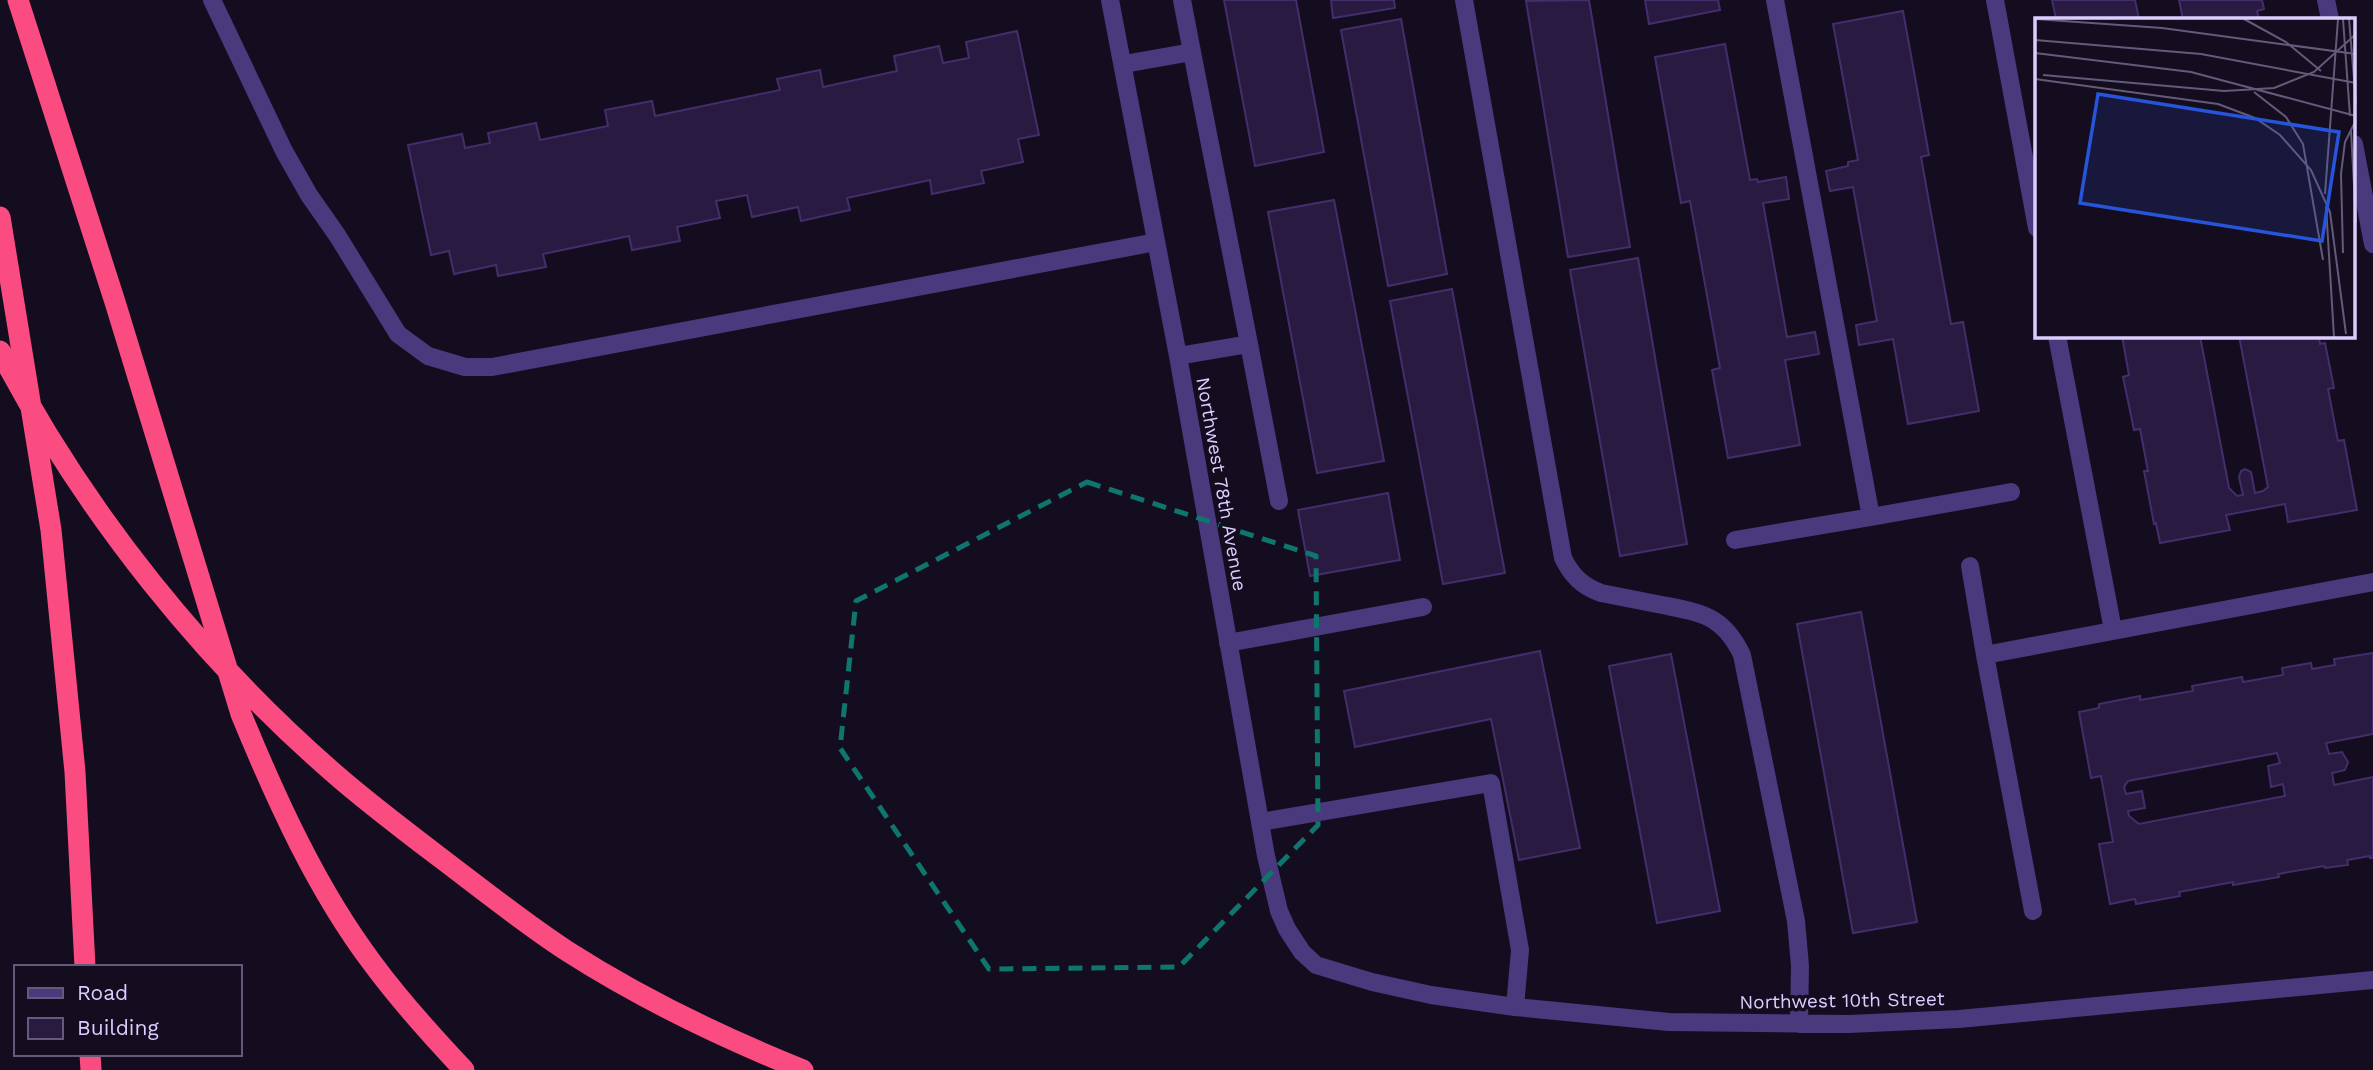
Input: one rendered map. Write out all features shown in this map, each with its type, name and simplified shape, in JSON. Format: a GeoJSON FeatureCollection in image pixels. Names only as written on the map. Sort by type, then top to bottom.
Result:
{"type":"FeatureCollection","features":[{"type":"Feature","properties":{"kind":"highway"},"geometry":{"type":"LineString","coordinates":[[18,0],[115,302],[241,713],[263,768],[296,838],[372,962],[417,1020],[464,1070]]}},
{"type":"Feature","properties":{"kind":"highway"},"geometry":{"type":"LineString","coordinates":[[0,217],[51,530],[75,772],[85,965]]}},
{"type":"Feature","properties":{"kind":"highway"},"geometry":{"type":"LineString","coordinates":[[0,351],[63,459],[106,522],[168,601],[217,659],[278,722],[342,780],[410,835],[566,950],[651,1000],[730,1041],[803,1070]]}},
{"type":"Feature","properties":{"kind":"street"},"geometry":{"type":"LineString","coordinates":[[212,0],[284,151],[398,334],[428,356],[465,367],[506,365],[1156,243]]}},
{"type":"Feature","properties":{"kind":"street","name":"Northwest 78th Avenue"},"geometry":{"type":"LineString","coordinates":[[1111,0],[1279,911],[1302,952],[1316,965]]}},
{"type":"Feature","properties":{"kind":"street"},"geometry":{"type":"LineString","coordinates":[[1182,0],[1279,501]]}},
{"type":"Feature","properties":{"kind":"street"},"geometry":{"type":"LineString","coordinates":[[1464,0],[1563,558],[1571,574],[1586,587],[1601,593],[1701,612],[1734,638],[1742,655],[1796,921],[1800,966],[1799,1024]]}},
{"type":"Feature","properties":{"kind":"street"},"geometry":{"type":"LineString","coordinates":[[1775,0],[1871,517]]}},
{"type":"Feature","properties":{"kind":"street"},"geometry":{"type":"LineString","coordinates":[[1995,0],[2035,217]]}},
{"type":"Feature","properties":{"kind":"street"},"geometry":{"type":"LineString","coordinates":[[2326,0],[2330,18]]}},
{"type":"Feature","properties":{"kind":"street"},"geometry":{"type":"LineString","coordinates":[[1124,64],[1192,52]]}},
{"type":"Feature","properties":{"kind":"street"},"geometry":{"type":"LineString","coordinates":[[2356,155],[2373,244]]}},
{"type":"Feature","properties":{"kind":"street"},"geometry":{"type":"LineString","coordinates":[[2057,338],[2113,630]]}},
{"type":"Feature","properties":{"kind":"street"},"geometry":{"type":"LineString","coordinates":[[1178,356],[1249,344]]}},
{"type":"Feature","properties":{"kind":"street"},"geometry":{"type":"LineString","coordinates":[[1735,540],[2011,492]]}},
{"type":"Feature","properties":{"kind":"street"},"geometry":{"type":"LineString","coordinates":[[1970,566],[2033,911]]}},
{"type":"Feature","properties":{"kind":"street"},"geometry":{"type":"LineString","coordinates":[[1985,655],[2373,582]]}},
{"type":"Feature","properties":{"kind":"street"},"geometry":{"type":"LineString","coordinates":[[1228,643],[1423,607]]}},
{"type":"Feature","properties":{"kind":"street"},"geometry":{"type":"LineString","coordinates":[[1261,822],[1491,783],[1520,950],[1515,1007]]}},
{"type":"Feature","properties":{"kind":"street","name":"Northwest 10th Street"},"geometry":{"type":"LineString","coordinates":[[1316,965],[1372,982],[1431,995],[1515,1007],[1669,1022],[1799,1024],[1959,1019],[2373,980]]}},
{"type":"Feature","properties":{"kind":"highlighted area"},"geometry":{"type":"Polygon","coordinates":[[[1087,482],[1316,556],[1318,825],[1179,967],[989,969],[840,748],[856,601],[1087,482]]]}},
{"type":"Feature","properties":{"kind":"building"},"geometry":{"type":"Polygon","coordinates":[[[1224,0],[1296,0],[1324,152],[1255,166],[1224,0]]]}},
{"type":"Feature","properties":{"kind":"building"},"geometry":{"type":"Polygon","coordinates":[[[1331,0],[1394,0],[1395,8],[1333,18],[1331,0]]]}},
{"type":"Feature","properties":{"kind":"building"},"geometry":{"type":"Polygon","coordinates":[[[1589,0],[1630,247],[1568,257],[1526,1],[1589,0]]]}},
{"type":"Feature","properties":{"kind":"building"},"geometry":{"type":"Polygon","coordinates":[[[1645,0],[1718,0],[1720,10],[1649,24],[1645,0]]]}},
{"type":"Feature","properties":{"kind":"building"},"geometry":{"type":"Polygon","coordinates":[[[2052,0],[2135,0],[2139,18],[2056,18],[2052,0]]]}},
{"type":"Feature","properties":{"kind":"building"},"geometry":{"type":"Polygon","coordinates":[[[2179,0],[2262,0],[2264,9],[2257,11],[2259,18],[2183,18],[2179,0]]]}},
{"type":"Feature","properties":{"kind":"building"},"geometry":{"type":"Polygon","coordinates":[[[1903,11],[1929,155],[1921,157],[1951,324],[1963,322],[1979,411],[1908,424],[1893,339],[1859,345],[1856,325],[1877,321],[1853,187],[1830,191],[1826,171],[1848,166],[1848,162],[1858,160],[1833,24],[1903,11]]]}},
{"type":"Feature","properties":{"kind":"building"},"geometry":{"type":"Polygon","coordinates":[[[1401,19],[1447,274],[1388,286],[1341,30],[1401,19]]]}},
{"type":"Feature","properties":{"kind":"building"},"geometry":{"type":"Polygon","coordinates":[[[1017,31],[1039,135],[1018,139],[1023,162],[981,171],[984,183],[932,194],[930,180],[847,198],[850,210],[801,221],[798,207],[752,217],[747,195],[716,201],[720,218],[677,227],[680,241],[632,250],[629,236],[543,254],[546,267],[498,276],[496,265],[454,274],[449,251],[431,255],[408,145],[462,134],[465,148],[490,143],[488,133],[536,123],[540,140],[608,126],[605,110],[652,101],[655,116],[780,90],[777,79],[820,70],[823,87],[897,71],[894,56],[939,46],[943,63],[969,58],[966,42],[1017,31]]]}},
{"type":"Feature","properties":{"kind":"building"},"geometry":{"type":"Polygon","coordinates":[[[1725,44],[1750,180],[1757,179],[1758,182],[1786,177],[1789,199],[1763,203],[1787,337],[1815,332],[1819,354],[1785,360],[1800,445],[1728,458],[1712,370],[1720,368],[1690,201],[1681,203],[1655,57],[1725,44]]]}},
{"type":"Feature","properties":{"kind":"building"},"geometry":{"type":"Polygon","coordinates":[[[1334,200],[1384,461],[1317,473],[1268,212],[1334,200]]]}},
{"type":"Feature","properties":{"kind":"building"},"geometry":{"type":"Polygon","coordinates":[[[1638,258],[1687,544],[1620,556],[1570,270],[1638,258]]]}},
{"type":"Feature","properties":{"kind":"building"},"geometry":{"type":"Polygon","coordinates":[[[1452,289],[1505,573],[1443,584],[1390,301],[1452,289]]]}},
{"type":"Feature","properties":{"kind":"building"},"geometry":{"type":"Polygon","coordinates":[[[2122,338],[2200,338],[2229,488],[2237,496],[2243,495],[2239,477],[2245,469],[2251,472],[2255,493],[2268,487],[2239,338],[2319,338],[2320,344],[2325,343],[2334,388],[2328,389],[2338,441],[2344,440],[2357,510],[2288,522],[2285,504],[2226,515],[2230,530],[2160,543],[2144,471],[2148,471],[2140,429],[2134,430],[2123,377],[2129,375],[2122,338]]]}},
{"type":"Feature","properties":{"kind":"building"},"geometry":{"type":"Polygon","coordinates":[[[1388,493],[1400,560],[1310,576],[1298,510],[1388,493]]]}},
{"type":"Feature","properties":{"kind":"building"},"geometry":{"type":"Polygon","coordinates":[[[1861,612],[1917,922],[1853,933],[1797,624],[1861,612]]]}},
{"type":"Feature","properties":{"kind":"building"},"geometry":{"type":"Polygon","coordinates":[[[1540,651],[1580,848],[1519,860],[1491,719],[1355,747],[1344,691],[1540,651]]]}},
{"type":"Feature","properties":{"kind":"building"},"geometry":{"type":"Polygon","coordinates":[[[2373,653],[2373,734],[2326,743],[2329,754],[2342,752],[2348,762],[2345,770],[2332,773],[2334,785],[2373,777],[2373,858],[2370,856],[2347,860],[2348,865],[2324,866],[2278,874],[2279,877],[2179,892],[2180,896],[2136,904],[2135,899],[2110,904],[2099,844],[2113,842],[2101,776],[2091,778],[2079,712],[2099,708],[2099,704],[2140,696],[2140,700],[2193,691],[2192,686],[2242,677],[2243,682],[2283,675],[2282,668],[2311,663],[2312,669],[2335,665],[2334,659],[2373,653]],[[2277,753],[2128,781],[2124,787],[2126,794],[2142,791],[2145,808],[2128,811],[2129,816],[2139,824],[2285,796],[2283,784],[2271,787],[2268,766],[2280,763],[2277,753]]]}},
{"type":"Feature","properties":{"kind":"building"},"geometry":{"type":"Polygon","coordinates":[[[1671,654],[1720,911],[1657,923],[1609,666],[1671,654]]]}}]}
